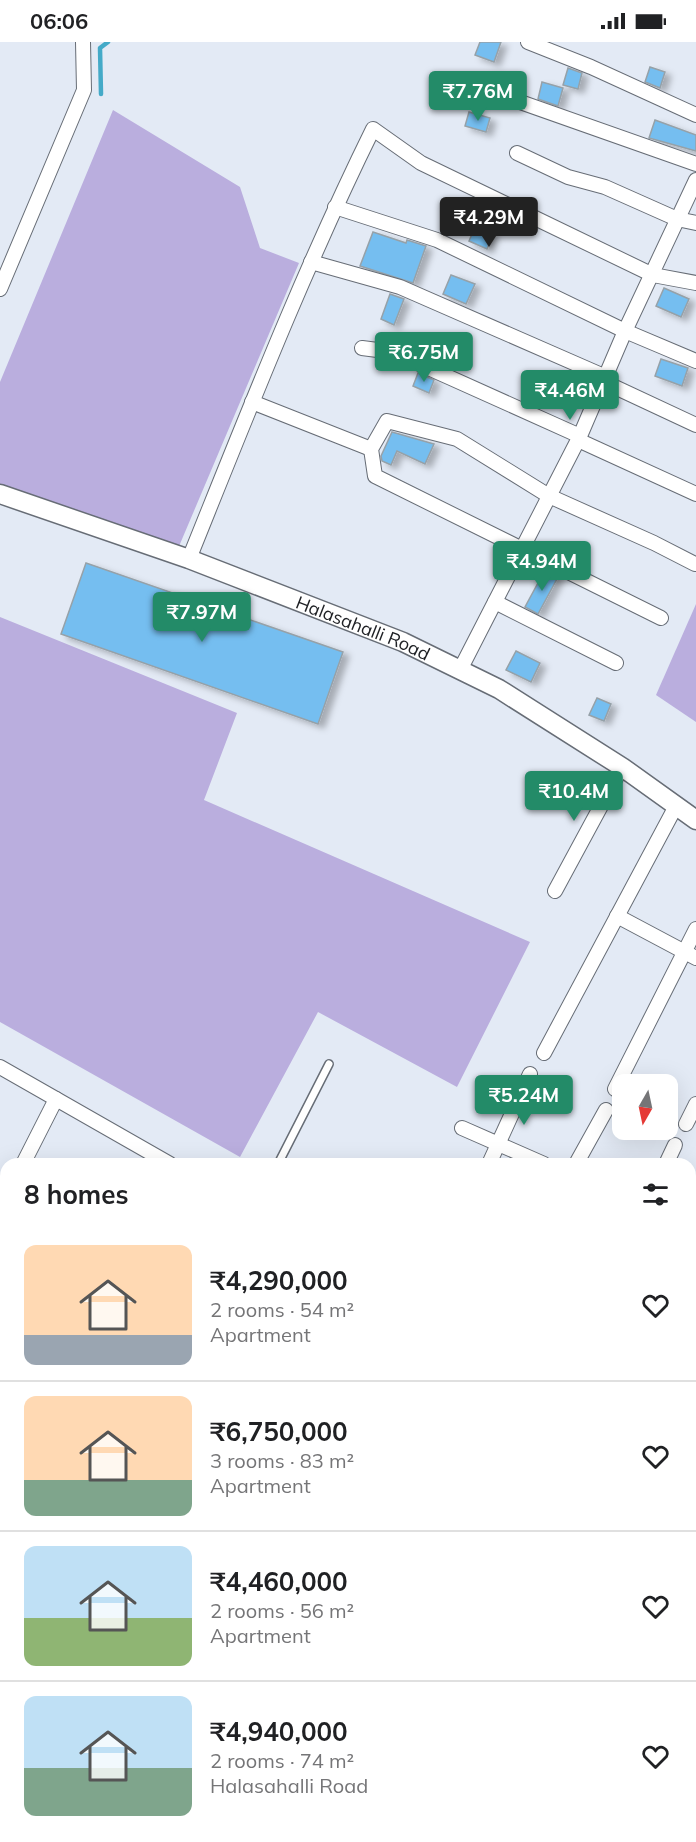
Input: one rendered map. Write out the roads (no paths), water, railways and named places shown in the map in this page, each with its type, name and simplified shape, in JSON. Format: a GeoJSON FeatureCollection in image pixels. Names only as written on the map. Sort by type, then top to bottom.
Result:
{"type":"FeatureCollection","features":[{"type":"Feature","properties":{"kind":"main road","name":"Halasahalli Road"},"geometry":{"type":"LineString","coordinates":[[0,494],[189,559],[403,642],[499,689],[622,767],[696,820]]}},
{"type":"Feature","properties":{"kind":"street"},"geometry":{"type":"LineString","coordinates":[[0,289],[84,90],[83,42]]}},
{"type":"Feature","properties":{"kind":"street"},"geometry":{"type":"LineString","coordinates":[[528,42],[591,67],[696,116]]}},
{"type":"Feature","properties":{"kind":"street"},"geometry":{"type":"LineString","coordinates":[[454,83],[509,98],[696,164]]}},
{"type":"Feature","properties":{"kind":"street"},"geometry":{"type":"LineString","coordinates":[[189,559],[311,262],[373,129],[421,163],[653,275],[696,283]]}},
{"type":"Feature","properties":{"kind":"street"},"geometry":{"type":"LineString","coordinates":[[517,153],[568,177],[605,187],[677,219],[696,223]]}},
{"type":"Feature","properties":{"kind":"street"},"geometry":{"type":"LineString","coordinates":[[460,670],[579,438],[696,180]]}},
{"type":"Feature","properties":{"kind":"street"},"geometry":{"type":"LineString","coordinates":[[335,207],[437,240],[626,331],[696,361]]}},
{"type":"Feature","properties":{"kind":"street"},"geometry":{"type":"LineString","coordinates":[[311,262],[400,287],[696,424]]}},
{"type":"Feature","properties":{"kind":"street"},"geometry":{"type":"LineString","coordinates":[[362,348],[393,352],[696,494]]}},
{"type":"Feature","properties":{"kind":"street"},"geometry":{"type":"LineString","coordinates":[[252,402],[371,449]]}},
{"type":"Feature","properties":{"kind":"street"},"geometry":{"type":"LineString","coordinates":[[661,618],[375,476],[371,449],[387,421],[457,439],[549,496],[695,564]]}},
{"type":"Feature","properties":{"kind":"street"},"geometry":{"type":"LineString","coordinates":[[495,602],[616,663]]}},
{"type":"Feature","properties":{"kind":"street"},"geometry":{"type":"LineString","coordinates":[[555,891],[622,767]]}},
{"type":"Feature","properties":{"kind":"street"},"geometry":{"type":"LineString","coordinates":[[544,1053],[676,806]]}},
{"type":"Feature","properties":{"kind":"street"},"geometry":{"type":"LineString","coordinates":[[618,916],[690,955]]}},
{"type":"Feature","properties":{"kind":"street"},"geometry":{"type":"LineString","coordinates":[[623,1074],[690,955],[696,929]]}},
{"type":"Feature","properties":{"kind":"street"},"geometry":{"type":"LineString","coordinates":[[0,1067],[159,1158]]}},
{"type":"Feature","properties":{"kind":"street"},"geometry":{"type":"LineString","coordinates":[[492,1158],[530,1074]]}},
{"type":"Feature","properties":{"kind":"street"},"geometry":{"type":"LineString","coordinates":[[26,1158],[56,1099]]}},
{"type":"Feature","properties":{"kind":"street"},"geometry":{"type":"LineString","coordinates":[[686,1124],[696,1104]]}},
{"type":"Feature","properties":{"kind":"street"},"geometry":{"type":"LineString","coordinates":[[579,1158],[606,1110]]}},
{"type":"Feature","properties":{"kind":"street"},"geometry":{"type":"LineString","coordinates":[[462,1128],[530,1158]]}},
{"type":"Feature","properties":{"kind":"street"},"geometry":{"type":"LineString","coordinates":[[669,1158],[675,1145]]}},
{"type":"Feature","properties":{"kind":"lane"},"geometry":{"type":"LineString","coordinates":[[281,1158],[329,1064]]}},
{"type":"Feature","properties":{"kind":"waterway"},"geometry":{"type":"LineString","coordinates":[[101,94],[100,48],[108,42]]}}]}
